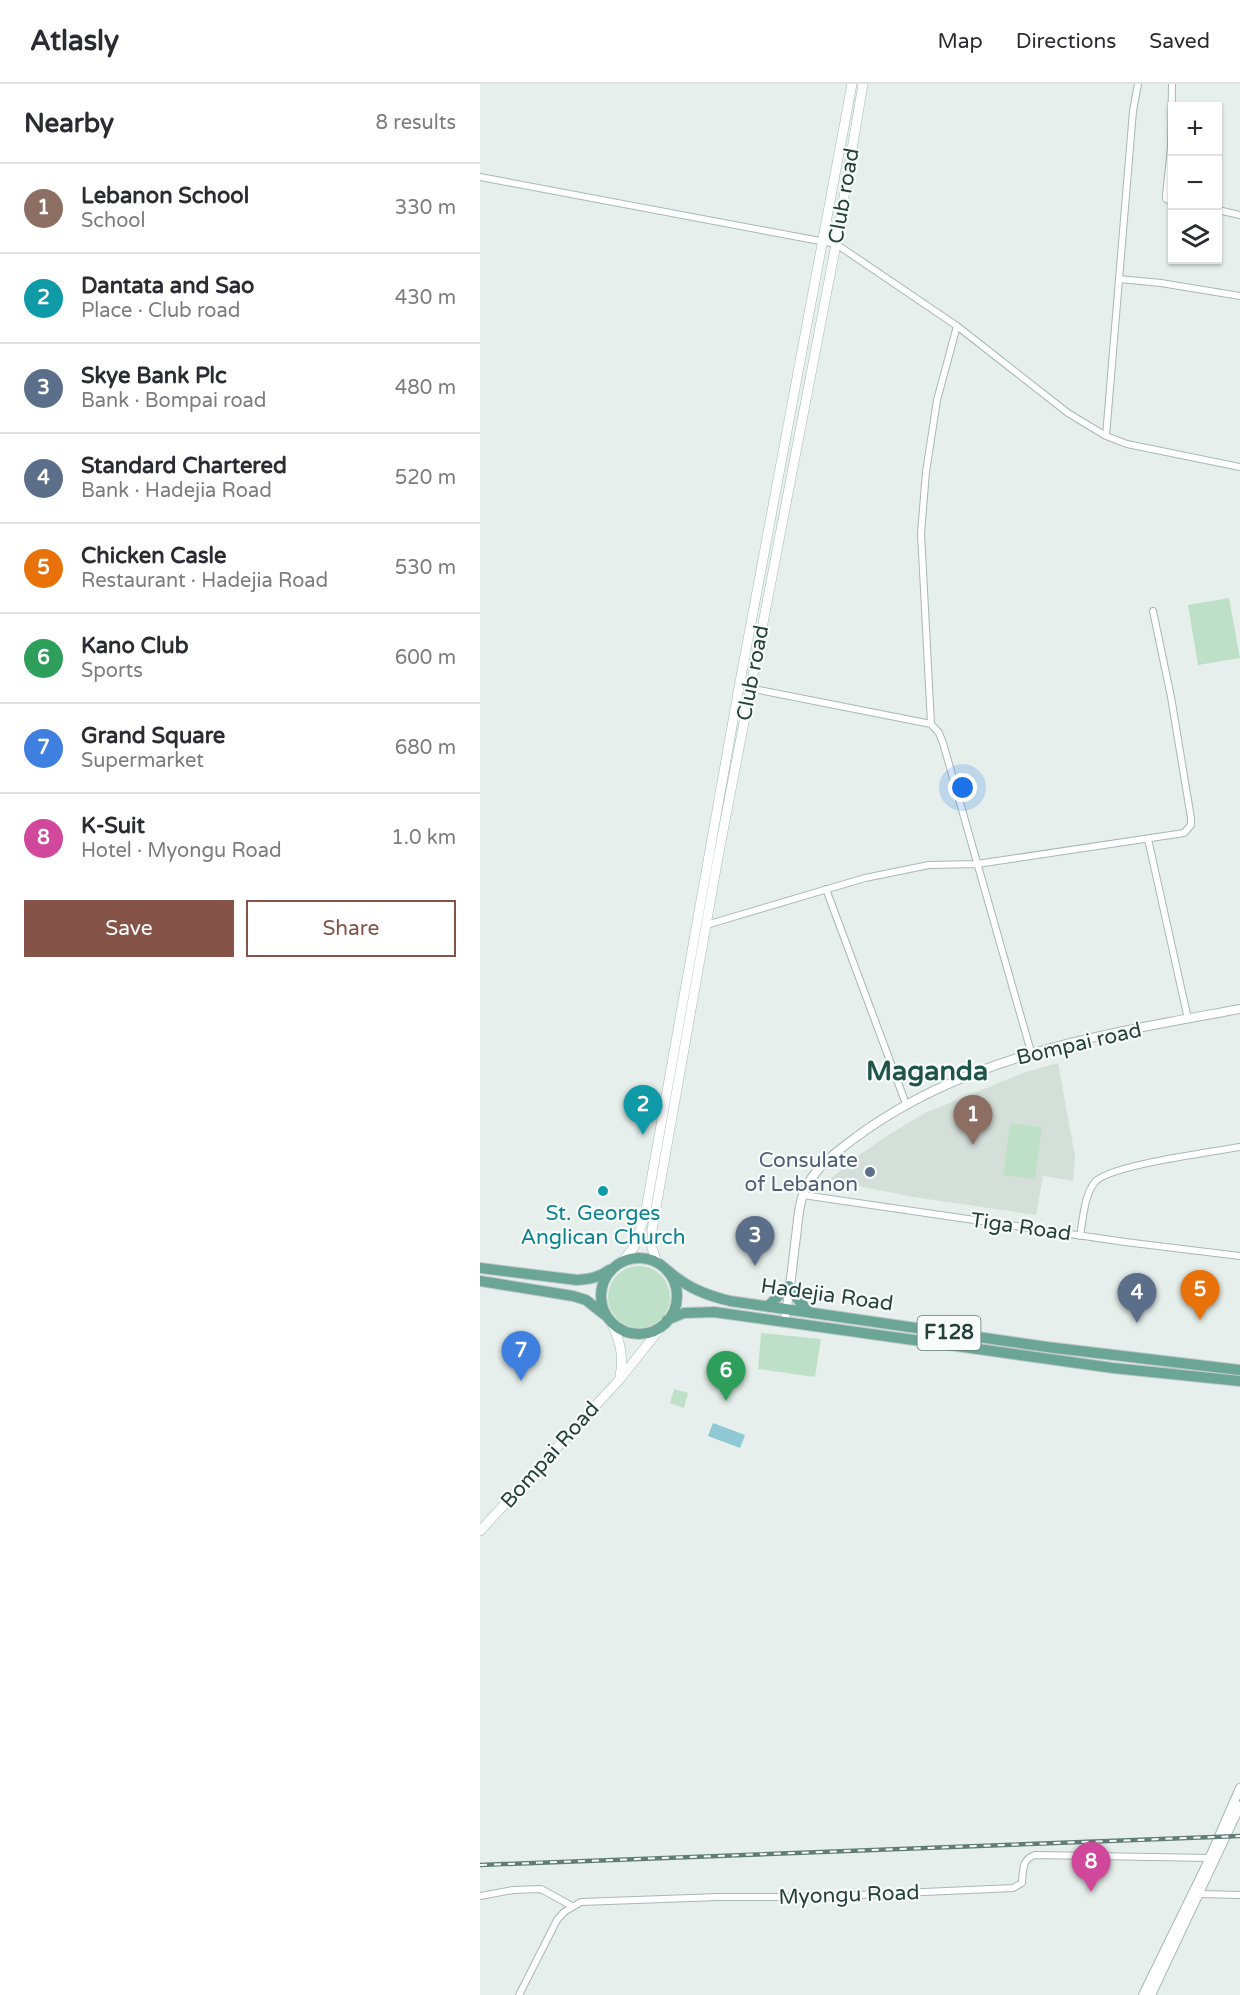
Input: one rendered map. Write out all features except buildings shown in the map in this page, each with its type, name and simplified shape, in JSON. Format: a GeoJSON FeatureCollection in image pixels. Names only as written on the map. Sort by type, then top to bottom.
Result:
{"type":"FeatureCollection","features":[{"type":"Feature","properties":{"kind":"main road"},"geometry":{"type":"LineString","coordinates":[[622,1262],[634,1247],[645,1215],[666,1122],[822,241],[852,84]]}},
{"type":"Feature","properties":{"kind":"main road","name":"Club road"},"geometry":{"type":"LineString","coordinates":[[657,1262],[652,1248],[652,1230],[666,1122],[706,925],[742,699],[749,688],[836,244],[863,84]]}},
{"type":"Feature","properties":{"kind":"main road"},"geometry":{"type":"LineString","coordinates":[[480,1268],[577,1280],[602,1276],[632,1258],[645,1258],[657,1262]]}},
{"type":"Feature","properties":{"kind":"main road","name":"F128"},"geometry":{"type":"LineString","coordinates":[[657,1262],[667,1270]]}},
{"type":"Feature","properties":{"kind":"main road"},"geometry":{"type":"LineString","coordinates":[[612,1269],[605,1277],[600,1297],[602,1307],[617,1333],[621,1349],[620,1379]]}},
{"type":"Feature","properties":{"kind":"main road"},"geometry":{"type":"LineString","coordinates":[[665,1323],[674,1311],[677,1301],[673,1279],[667,1270]]}},
{"type":"Feature","properties":{"kind":"main road","name":"Hadejia Road"},"geometry":{"type":"LineString","coordinates":[[667,1270],[680,1282],[710,1296],[730,1301],[1047,1347],[1240,1370]]}},
{"type":"Feature","properties":{"kind":"main road","name":"F128"},"geometry":{"type":"LineString","coordinates":[[480,1281],[586,1300],[622,1330],[636,1334],[650,1332],[665,1323]]}},
{"type":"Feature","properties":{"kind":"main road"},"geometry":{"type":"LineString","coordinates":[[768,1306],[789,1287],[808,1311]]}},
{"type":"Feature","properties":{"kind":"main road","name":"Hadejia Road"},"geometry":{"type":"LineString","coordinates":[[665,1323],[684,1313],[714,1312],[1113,1368],[1240,1381]]}},
{"type":"Feature","properties":{"kind":"main road","name":"Bompai Road"},"geometry":{"type":"LineString","coordinates":[[480,1531],[620,1379],[665,1323]]}},
{"type":"Feature","properties":{"kind":"street"},"geometry":{"type":"LineString","coordinates":[[1106,436],[1133,111],[1138,84]]}},
{"type":"Feature","properties":{"kind":"street"},"geometry":{"type":"LineString","coordinates":[[1170,156],[1172,84]]}},
{"type":"Feature","properties":{"kind":"street"},"geometry":{"type":"LineString","coordinates":[[1168,176],[1166,195],[1168,200]]}},
{"type":"Feature","properties":{"kind":"street"},"geometry":{"type":"LineString","coordinates":[[480,177],[836,244],[957,326],[1068,413],[1106,436],[1127,444],[1240,467]]}},
{"type":"Feature","properties":{"kind":"street"},"geometry":{"type":"LineString","coordinates":[[1222,211],[1240,215]]}},
{"type":"Feature","properties":{"kind":"street"},"geometry":{"type":"LineString","coordinates":[[1119,279],[1161,283],[1240,296]]}},
{"type":"Feature","properties":{"kind":"street"},"geometry":{"type":"LineString","coordinates":[[931,724],[921,533],[926,472],[937,400],[957,326]]}},
{"type":"Feature","properties":{"kind":"street"},"geometry":{"type":"LineString","coordinates":[[706,925],[865,878],[929,865],[977,864],[1184,833],[1191,825],[1191,818],[1171,698],[1153,611]]}},
{"type":"Feature","properties":{"kind":"street"},"geometry":{"type":"LineString","coordinates":[[749,688],[931,724],[939,733],[1031,1052]]}},
{"type":"Feature","properties":{"kind":"street"},"geometry":{"type":"LineString","coordinates":[[1148,839],[1188,1019]]}},
{"type":"Feature","properties":{"kind":"street"},"geometry":{"type":"LineString","coordinates":[[826,889],[906,1104]]}},
{"type":"Feature","properties":{"kind":"street","name":"Bompai road"},"geometry":{"type":"LineString","coordinates":[[784,1323],[803,1195],[818,1168],[832,1155],[906,1104],[975,1072],[1031,1052],[1240,1009]]}},
{"type":"Feature","properties":{"kind":"street"},"geometry":{"type":"LineString","coordinates":[[1080,1236],[1091,1188],[1100,1178],[1120,1169],[1240,1147]]}},
{"type":"Feature","properties":{"kind":"street","name":"Tiga Road"},"geometry":{"type":"LineString","coordinates":[[803,1195],[1080,1236],[1240,1256]]}},
{"type":"Feature","properties":{"kind":"street"},"geometry":{"type":"LineString","coordinates":[[1151,1995],[1199,1894],[1240,1788]]}},
{"type":"Feature","properties":{"kind":"street"},"geometry":{"type":"LineString","coordinates":[[1143,1995],[1240,1806]]}},
{"type":"Feature","properties":{"kind":"street","name":"Myongu Road"},"geometry":{"type":"LineString","coordinates":[[572,1906],[591,1901],[718,1897],[813,1898],[1013,1888],[1022,1883],[1024,1864],[1026,1860],[1035,1855],[1212,1858]]}},
{"type":"Feature","properties":{"kind":"street"},"geometry":{"type":"LineString","coordinates":[[480,1896],[513,1890],[542,1889],[572,1906],[557,1920],[519,1995]]}},
{"type":"Feature","properties":{"kind":"street"},"geometry":{"type":"LineString","coordinates":[[1199,1894],[1240,1895]]}},
{"type":"Feature","properties":{"kind":"shaded area"},"geometry":{"type":"Polygon","coordinates":[[[1058,1063],[1075,1156],[1073,1181],[1043,1176],[1036,1215],[913,1197],[829,1180],[888,1135],[925,1113],[1023,1073],[1058,1063]]]}},
{"type":"Feature","properties":{"kind":"green space"},"geometry":{"type":"Polygon","coordinates":[[[1229,598],[1240,658],[1198,665],[1188,605],[1229,598]]]}},
{"type":"Feature","properties":{"kind":"green space"},"geometry":{"type":"Polygon","coordinates":[[[1010,1123],[1042,1127],[1035,1179],[1003,1175],[1010,1123]]]}},
{"type":"Feature","properties":{"kind":"green space"},"geometry":{"type":"Polygon","coordinates":[[[633,1266],[645,1266],[661,1275],[668,1285],[670,1297],[668,1309],[661,1319],[645,1328],[633,1328],[622,1323],[613,1314],[608,1303],[608,1291],[613,1280],[622,1271],[633,1266]]]}},
{"type":"Feature","properties":{"kind":"green space"},"geometry":{"type":"Polygon","coordinates":[[[761,1333],[821,1339],[815,1377],[758,1369],[761,1333]]]}},
{"type":"Feature","properties":{"kind":"green space"},"geometry":{"type":"Polygon","coordinates":[[[674,1389],[688,1393],[684,1408],[670,1403],[674,1389]]]}},
{"type":"Feature","properties":{"kind":"water"},"geometry":{"type":"Polygon","coordinates":[[[713,1423],[745,1435],[740,1448],[708,1436],[713,1423]]]}},
{"type":"Feature","properties":{"kind":"railway"},"geometry":{"type":"LineString","coordinates":[[480,1865],[1240,1836]]}},
{"type":"Feature","properties":{"kind":"place","name":"Dantata and Sao"},"geometry":{"type":"Point","coordinates":[643,1135]}},
{"type":"Feature","properties":{"kind":"place","name":"Lebanon School"},"geometry":{"type":"Point","coordinates":[973,1145]}},
{"type":"Feature","properties":{"kind":"place","name":"Consulate of Lebanon"},"geometry":{"type":"Point","coordinates":[870,1172]}},
{"type":"Feature","properties":{"kind":"place","name":"St. Georges Anglican Church"},"geometry":{"type":"Point","coordinates":[603,1191]}},
{"type":"Feature","properties":{"kind":"place","name":"Skye Bank Plc"},"geometry":{"type":"Point","coordinates":[755,1266]}},
{"type":"Feature","properties":{"kind":"place","name":"Chicken Casle"},"geometry":{"type":"Point","coordinates":[1200,1320]}},
{"type":"Feature","properties":{"kind":"place","name":"Standard Chartered"},"geometry":{"type":"Point","coordinates":[1137,1323]}},
{"type":"Feature","properties":{"kind":"place","name":"Grand Square"},"geometry":{"type":"Point","coordinates":[521,1381]}},
{"type":"Feature","properties":{"kind":"place","name":"Kano Club"},"geometry":{"type":"Point","coordinates":[726,1401]}},
{"type":"Feature","properties":{"kind":"place","name":"K-Suit"},"geometry":{"type":"Point","coordinates":[1091,1892]}},
{"type":"Feature","properties":{"kind":"district","name":"Maganda"},"geometry":{"type":"Point","coordinates":[927,1071]}}]}
